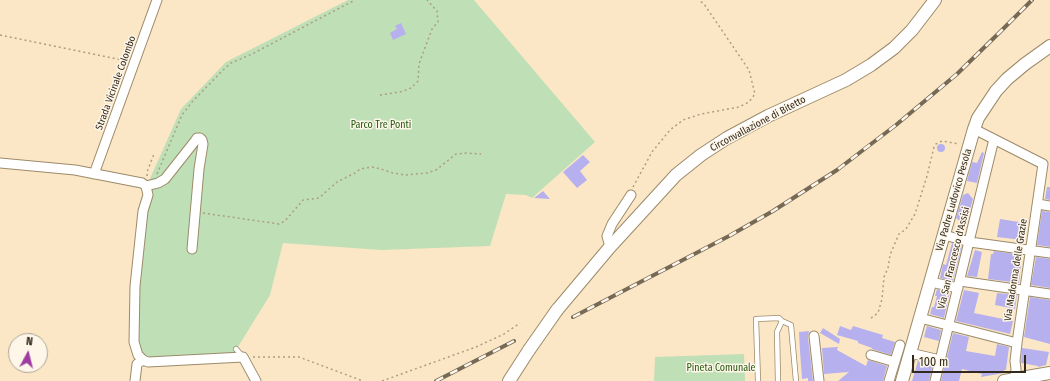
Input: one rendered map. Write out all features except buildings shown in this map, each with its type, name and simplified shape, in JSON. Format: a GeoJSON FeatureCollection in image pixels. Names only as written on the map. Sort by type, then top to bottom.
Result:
{"type":"FeatureCollection","features":[{"type":"Feature","properties":{"kind":"main road","name":"Circonvallazione di Bitetto"},"geometry":{"type":"LineString","coordinates":[[509,381],[557,310],[610,247],[676,175],[701,155],[727,138],[768,116],[846,80],[871,65],[894,48],[912,30],[934,0]]}},
{"type":"Feature","properties":{"kind":"main road","name":"Via Padre Ludovico Pesola"},"geometry":{"type":"LineString","coordinates":[[902,381],[974,129],[983,110],[1007,79],[1050,46]]}},
{"type":"Feature","properties":{"kind":"main road"},"geometry":{"type":"LineString","coordinates":[[1010,380],[1050,371]]}},
{"type":"Feature","properties":{"kind":"street","name":"Strada Vicinale Colombo"},"geometry":{"type":"LineString","coordinates":[[94,174],[157,0]]}},
{"type":"Feature","properties":{"kind":"street"},"geometry":{"type":"LineString","coordinates":[[974,129],[1047,163]]}},
{"type":"Feature","properties":{"kind":"street"},"geometry":{"type":"LineString","coordinates":[[0,163],[67,169],[150,185],[165,179],[197,138],[200,138],[203,144],[199,169],[192,249]]}},
{"type":"Feature","properties":{"kind":"street","name":"Via San Francesco d'Assisi"},"geometry":{"type":"LineString","coordinates":[[935,381],[994,139]]}},
{"type":"Feature","properties":{"kind":"street","name":"Via Madonna delle Grazie"},"geometry":{"type":"LineString","coordinates":[[1010,380],[1016,369],[1015,361],[1017,343],[1030,250],[1047,163]]}},
{"type":"Feature","properties":{"kind":"street"},"geometry":{"type":"LineString","coordinates":[[150,185],[140,228],[135,286],[134,342],[136,349],[143,360],[148,362],[243,357],[256,381]]}},
{"type":"Feature","properties":{"kind":"street"},"geometry":{"type":"LineString","coordinates":[[610,247],[607,236],[612,224],[631,195]]}},
{"type":"Feature","properties":{"kind":"street"},"geometry":{"type":"LineString","coordinates":[[1038,204],[1050,206]]}},
{"type":"Feature","properties":{"kind":"street"},"geometry":{"type":"LineString","coordinates":[[944,235],[970,242],[1050,253]]}},
{"type":"Feature","properties":{"kind":"street"},"geometry":{"type":"LineString","coordinates":[[930,282],[1050,294]]}},
{"type":"Feature","properties":{"kind":"street"},"geometry":{"type":"LineString","coordinates":[[920,318],[1017,343]]}},
{"type":"Feature","properties":{"kind":"street"},"geometry":{"type":"LineString","coordinates":[[814,336],[819,381]]}},
{"type":"Feature","properties":{"kind":"street"},"geometry":{"type":"LineString","coordinates":[[889,381],[900,345]]}},
{"type":"Feature","properties":{"kind":"street"},"geometry":{"type":"LineString","coordinates":[[910,353],[940,360]]}},
{"type":"Feature","properties":{"kind":"street"},"geometry":{"type":"LineString","coordinates":[[871,355],[895,362]]}},
{"type":"Feature","properties":{"kind":"street"},"geometry":{"type":"LineString","coordinates":[[135,381],[136,364],[143,360]]}},
{"type":"Feature","properties":{"kind":"lane"},"geometry":{"type":"LineString","coordinates":[[758,381],[756,319],[779,318],[791,325],[796,381]]}},
{"type":"Feature","properties":{"kind":"lane"},"geometry":{"type":"LineString","coordinates":[[778,381],[777,332],[782,321]]}},
{"type":"Feature","properties":{"kind":"lane"},"geometry":{"type":"LineString","coordinates":[[236,349],[243,357]]}},
{"type":"Feature","properties":{"kind":"path"},"geometry":{"type":"LineString","coordinates":[[150,185],[160,167],[182,115],[222,70],[230,63],[252,54],[355,0]]}},
{"type":"Feature","properties":{"kind":"path"},"geometry":{"type":"LineString","coordinates":[[380,95],[400,92],[411,88],[418,81],[419,64],[432,29],[438,22],[437,11],[427,0]]}},
{"type":"Feature","properties":{"kind":"path"},"geometry":{"type":"LineString","coordinates":[[631,195],[634,184],[652,152],[670,130],[683,120],[701,114],[739,107],[749,102],[754,94],[754,85],[749,70],[704,4],[699,0]]}},
{"type":"Feature","properties":{"kind":"path"},"geometry":{"type":"LineString","coordinates":[[0,35],[119,58],[134,63]]}},
{"type":"Feature","properties":{"kind":"path"},"geometry":{"type":"LineString","coordinates":[[872,318],[878,312],[882,299],[884,277],[888,268],[894,243],[900,234],[906,229],[915,214],[934,147],[942,141],[969,146]]}},
{"type":"Feature","properties":{"kind":"path"},"geometry":{"type":"LineString","coordinates":[[150,185],[147,172],[154,154]]}},
{"type":"Feature","properties":{"kind":"path"},"geometry":{"type":"LineString","coordinates":[[195,211],[279,224],[285,221],[303,200],[319,198],[337,182],[360,169],[372,167],[404,175],[427,173],[436,170],[456,154],[481,154]]}},
{"type":"Feature","properties":{"kind":"path"},"geometry":{"type":"LineString","coordinates":[[382,381],[476,347],[504,334],[520,324]]}},
{"type":"Feature","properties":{"kind":"path"},"geometry":{"type":"LineString","coordinates":[[243,357],[299,357],[363,381]]}},
{"type":"Feature","properties":{"kind":"green space","name":"Parco Tre Ponti"},"geometry":{"type":"Polygon","coordinates":[[[348,0],[474,0],[595,142],[532,198],[526,195],[506,194],[490,246],[381,250],[283,243],[270,295],[233,355],[151,359],[143,355],[138,341],[140,272],[149,181],[181,109],[226,62],[348,0]]]}},
{"type":"Feature","properties":{"kind":"green space","name":"Pineta Comunale"},"geometry":{"type":"Polygon","coordinates":[[[744,354],[745,381],[654,381],[655,357],[744,354]]]}},
{"type":"Feature","properties":{"kind":"railway"},"geometry":{"type":"LineString","coordinates":[[573,317],[729,236],[773,211],[837,170],[896,125],[957,74],[1032,0]]}},
{"type":"Feature","properties":{"kind":"railway"},"geometry":{"type":"LineString","coordinates":[[436,381],[514,341]]}}]}
